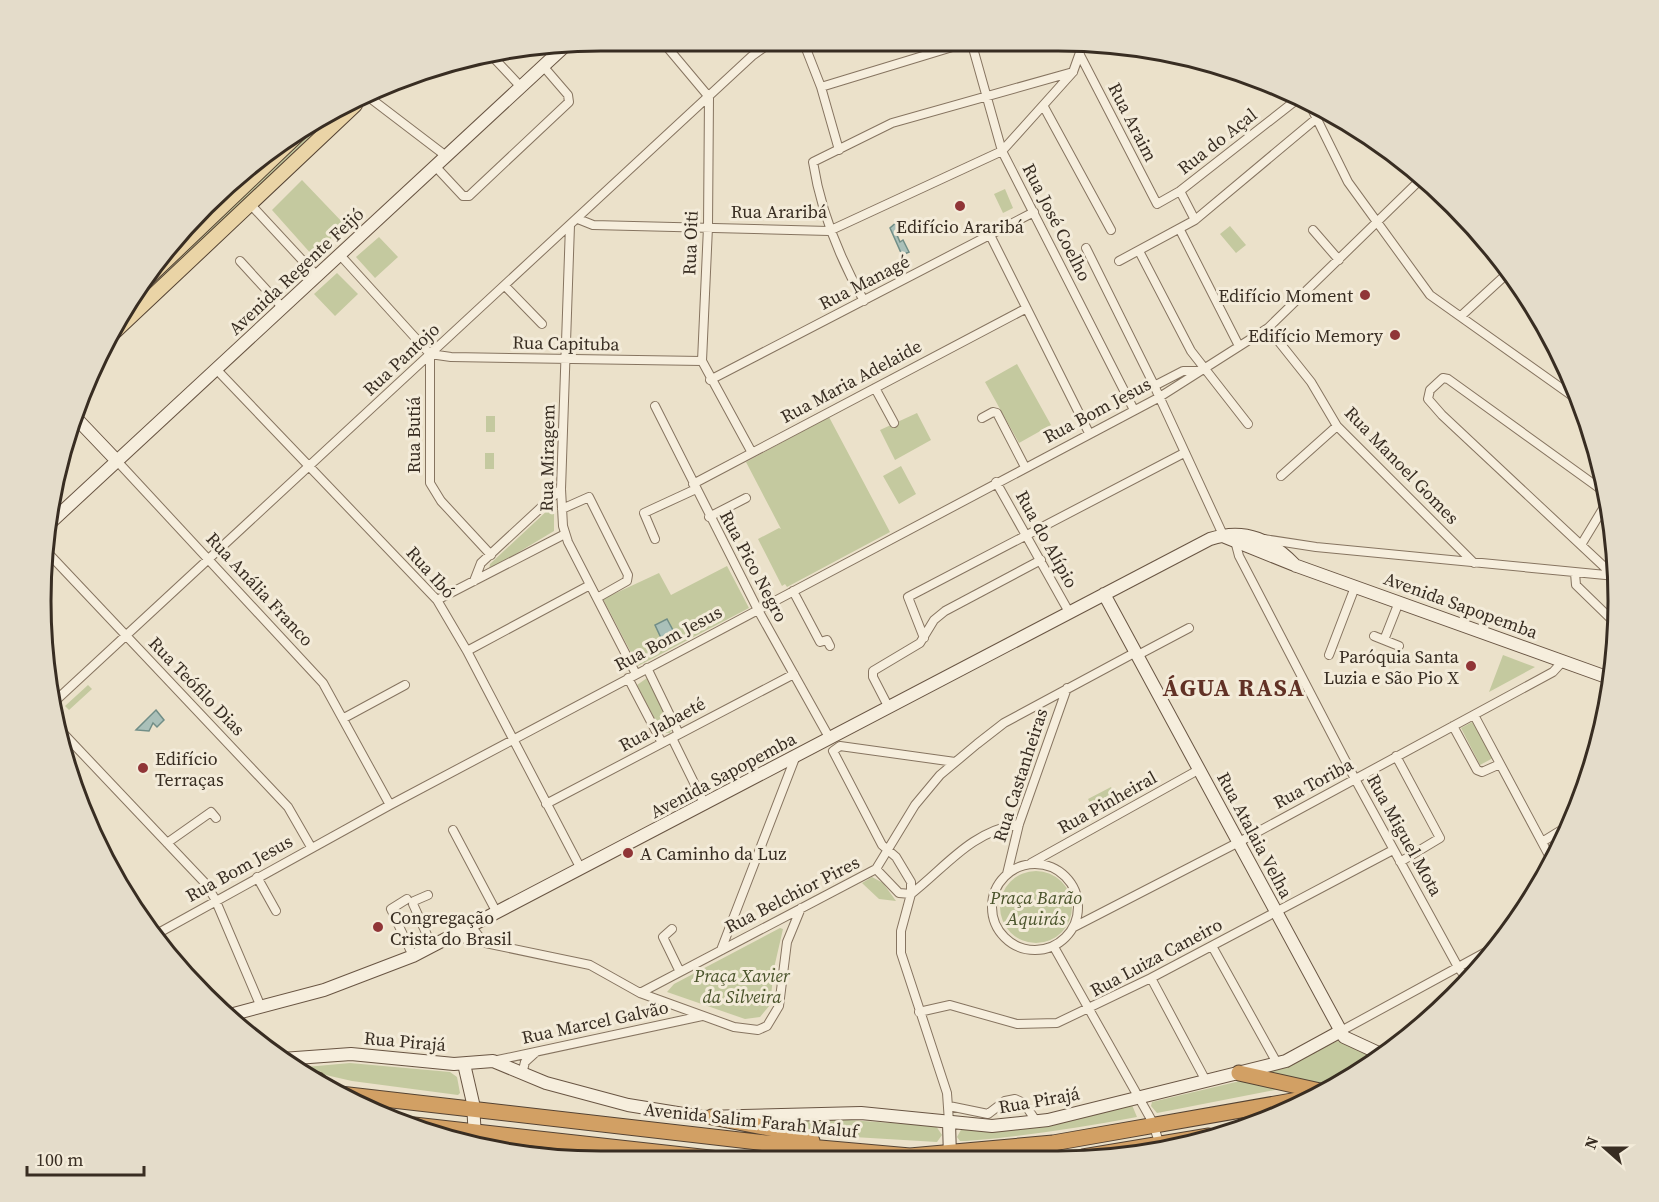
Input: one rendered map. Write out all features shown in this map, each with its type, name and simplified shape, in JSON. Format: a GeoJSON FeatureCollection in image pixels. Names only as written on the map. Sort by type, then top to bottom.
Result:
{"type":"FeatureCollection","features":[{"type":"Feature","properties":{"kind":"highway"},"geometry":{"type":"LineString","coordinates":[[1239,1073],[1311,1089]]}},
{"type":"Feature","properties":{"kind":"highway","name":"Avenida Salim Farah Maluf"},"geometry":{"type":"LineString","coordinates":[[364,1097],[852,1151]]}},
{"type":"Feature","properties":{"kind":"highway","name":"Avenida Salim Farah Maluf"},"geometry":{"type":"LineString","coordinates":[[990,1151],[1053,1143],[1282,1103]]}},
{"type":"Feature","properties":{"kind":"highway"},"geometry":{"type":"LineString","coordinates":[[712,1117],[774,1129],[841,1150]]}},
{"type":"Feature","properties":{"kind":"highway"},"geometry":{"type":"LineString","coordinates":[[449,1129],[646,1151]]}},
{"type":"Feature","properties":{"kind":"main road","name":"Avenida Regente Feijó"},"geometry":{"type":"LineString","coordinates":[[58,515],[557,53]]}},
{"type":"Feature","properties":{"kind":"main road"},"geometry":{"type":"LineString","coordinates":[[131,317],[344,115]]}},
{"type":"Feature","properties":{"kind":"main road"},"geometry":{"type":"LineString","coordinates":[[178,249],[267,164]]}},
{"type":"Feature","properties":{"kind":"main road","name":"Rua Anália Franco"},"geometry":{"type":"LineString","coordinates":[[81,423],[117,461]]}},
{"type":"Feature","properties":{"kind":"main road","name":"Avenida Sapopemba"},"geometry":{"type":"LineString","coordinates":[[1230,538],[1251,549],[1296,566],[1603,676]]}},
{"type":"Feature","properties":{"kind":"main road","name":"Avenida Sapopemba"},"geometry":{"type":"LineString","coordinates":[[236,1013],[354,980],[413,956],[795,758],[1202,542],[1230,538],[1264,539],[1280,550],[1296,566]]}},
{"type":"Feature","properties":{"kind":"main road"},"geometry":{"type":"LineString","coordinates":[[1251,549],[1280,550]]}},
{"type":"Feature","properties":{"kind":"main road","name":"Rua Atalaia Velha"},"geometry":{"type":"LineString","coordinates":[[1104,594],[1341,1031]]}},
{"type":"Feature","properties":{"kind":"main road"},"geometry":{"type":"LineString","coordinates":[[1341,1031],[1347,1041],[1373,1051]]}},
{"type":"Feature","properties":{"kind":"main road","name":"Rua Pirajá"},"geometry":{"type":"LineString","coordinates":[[295,1058],[365,1054],[464,1064],[494,1061],[522,1074],[628,1105],[671,1113],[712,1117],[861,1113],[992,1126],[1036,1121],[1286,1061],[1341,1031]]}},
{"type":"Feature","properties":{"kind":"main road"},"geometry":{"type":"LineString","coordinates":[[464,1064],[476,1136]]}},
{"type":"Feature","properties":{"kind":"main road"},"geometry":{"type":"LineString","coordinates":[[949,1122],[950,1151]]}},
{"type":"Feature","properties":{"kind":"street"},"geometry":{"type":"LineString","coordinates":[[671,51],[709,97]]}},
{"type":"Feature","properties":{"kind":"street","name":"Rua Pantojo"},"geometry":{"type":"LineString","coordinates":[[60,696],[761,51]]}},
{"type":"Feature","properties":{"kind":"street"},"geometry":{"type":"LineString","coordinates":[[807,51],[821,87],[838,150]]}},
{"type":"Feature","properties":{"kind":"street"},"geometry":{"type":"LineString","coordinates":[[821,87],[938,51]]}},
{"type":"Feature","properties":{"kind":"street","name":"Rua José Coelho"},"geometry":{"type":"LineString","coordinates":[[973,51],[1002,152],[1134,410]]}},
{"type":"Feature","properties":{"kind":"street"},"geometry":{"type":"LineString","coordinates":[[1002,152],[1073,72],[1081,52]]}},
{"type":"Feature","properties":{"kind":"street","name":"Rua Araim"},"geometry":{"type":"LineString","coordinates":[[1080,55],[1157,204]]}},
{"type":"Feature","properties":{"kind":"street"},"geometry":{"type":"LineString","coordinates":[[497,61],[521,87]]}},
{"type":"Feature","properties":{"kind":"street"},"geometry":{"type":"LineString","coordinates":[[435,166],[465,198],[477,188],[569,102],[568,95],[543,66]]}},
{"type":"Feature","properties":{"kind":"street"},"geometry":{"type":"LineString","coordinates":[[864,302],[844,268],[829,231],[813,163],[892,123],[984,95],[1073,72]]}},
{"type":"Feature","properties":{"kind":"street","name":"Rua Oiti"},"geometry":{"type":"LineString","coordinates":[[709,97],[708,227],[702,362],[751,451]]}},
{"type":"Feature","properties":{"kind":"street"},"geometry":{"type":"LineString","coordinates":[[374,101],[446,156]]}},
{"type":"Feature","properties":{"kind":"street","name":"Rua do Açal"},"geometry":{"type":"LineString","coordinates":[[1157,204],[1180,190],[1292,104]]}},
{"type":"Feature","properties":{"kind":"street"},"geometry":{"type":"LineString","coordinates":[[1044,107],[1111,230]]}},
{"type":"Feature","properties":{"kind":"street"},"geometry":{"type":"LineString","coordinates":[[1119,261],[1195,220],[1317,118],[1348,182],[1430,295],[1566,392]]}},
{"type":"Feature","properties":{"kind":"street","name":"Rua Araribá"},"geometry":{"type":"LineString","coordinates":[[574,222],[593,225],[829,231],[1002,152]]}},
{"type":"Feature","properties":{"kind":"street","name":"Rua Bom Jesus"},"geometry":{"type":"LineString","coordinates":[[161,931],[215,899],[512,739],[1158,398],[1268,328],[1417,184]]}},
{"type":"Feature","properties":{"kind":"street"},"geometry":{"type":"LineString","coordinates":[[1180,190],[1195,220]]}},
{"type":"Feature","properties":{"kind":"street"},"geometry":{"type":"LineString","coordinates":[[251,205],[317,276]]}},
{"type":"Feature","properties":{"kind":"street","name":"Rua Managé"},"geometry":{"type":"LineString","coordinates":[[710,380],[1034,212]]}},
{"type":"Feature","properties":{"kind":"street","name":"Rua Miragem"},"geometry":{"type":"LineString","coordinates":[[574,222],[561,489],[565,534],[636,674]]}},
{"type":"Feature","properties":{"kind":"street"},"geometry":{"type":"LineString","coordinates":[[1180,230],[1239,346]]}},
{"type":"Feature","properties":{"kind":"street"},"geometry":{"type":"LineString","coordinates":[[1313,230],[1339,260]]}},
{"type":"Feature","properties":{"kind":"street"},"geometry":{"type":"LineString","coordinates":[[990,236],[1089,433]]}},
{"type":"Feature","properties":{"kind":"street","name":"Rua Miguel Mota"},"geometry":{"type":"LineString","coordinates":[[1086,248],[1218,520],[1230,538],[1393,850],[1463,973]]}},
{"type":"Feature","properties":{"kind":"street"},"geometry":{"type":"LineString","coordinates":[[1139,250],[1201,370],[1248,424]]}},
{"type":"Feature","properties":{"kind":"street"},"geometry":{"type":"LineString","coordinates":[[339,255],[430,354]]}},
{"type":"Feature","properties":{"kind":"street"},"geometry":{"type":"LineString","coordinates":[[240,261],[284,308]]}},
{"type":"Feature","properties":{"kind":"street"},"geometry":{"type":"LineString","coordinates":[[1461,316],[1503,278]]}},
{"type":"Feature","properties":{"kind":"street"},"geometry":{"type":"LineString","coordinates":[[505,286],[542,324]]}},
{"type":"Feature","properties":{"kind":"street","name":"Rua Maria Adelaide"},"geometry":{"type":"LineString","coordinates":[[655,539],[644,513],[751,451],[1025,309]]}},
{"type":"Feature","properties":{"kind":"street","name":"Rua Manoel Gomes"},"geometry":{"type":"LineString","coordinates":[[1268,328],[1311,382],[1337,426],[1474,563]]}},
{"type":"Feature","properties":{"kind":"street","name":"Rua Capituba"},"geometry":{"type":"LineString","coordinates":[[430,354],[702,362]]}},
{"type":"Feature","properties":{"kind":"street","name":"Rua Butiá"},"geometry":{"type":"LineString","coordinates":[[430,354],[430,483],[441,501],[491,555]]}},
{"type":"Feature","properties":{"kind":"street","name":"Rua Ibó"},"geometry":{"type":"LineString","coordinates":[[216,370],[437,600],[467,651],[581,869]]}},
{"type":"Feature","properties":{"kind":"street","name":"Rua Bom Jesus"},"geometry":{"type":"LineString","coordinates":[[1154,386],[1183,370],[1201,370]]}},
{"type":"Feature","properties":{"kind":"street"},"geometry":{"type":"LineString","coordinates":[[1595,485],[1452,381],[1443,378],[1428,395],[1430,403],[1607,568]]}},
{"type":"Feature","properties":{"kind":"street"},"geometry":{"type":"LineString","coordinates":[[875,388],[894,423]]}},
{"type":"Feature","properties":{"kind":"street","name":"Rua Pico Negro"},"geometry":{"type":"LineString","coordinates":[[655,406],[709,517],[830,739]]}},
{"type":"Feature","properties":{"kind":"street"},"geometry":{"type":"LineString","coordinates":[[982,418],[993,412],[997,413],[1025,467]]}},
{"type":"Feature","properties":{"kind":"street"},"geometry":{"type":"LineString","coordinates":[[1281,476],[1337,426]]}},
{"type":"Feature","properties":{"kind":"street"},"geometry":{"type":"LineString","coordinates":[[924,638],[908,597],[1026,533],[1184,453]]}},
{"type":"Feature","properties":{"kind":"street","name":"Rua Anália Franco"},"geometry":{"type":"LineString","coordinates":[[117,461],[317,677],[344,718],[390,805]]}},
{"type":"Feature","properties":{"kind":"street","name":"Rua do Alípio"},"geometry":{"type":"LineString","coordinates":[[996,482],[1069,612]]}},
{"type":"Feature","properties":{"kind":"street"},"geometry":{"type":"LineString","coordinates":[[473,582],[481,563],[561,489]]}},
{"type":"Feature","properties":{"kind":"street"},"geometry":{"type":"LineString","coordinates":[[562,509],[589,497],[628,575],[627,581],[597,598]]}},
{"type":"Feature","properties":{"kind":"street"},"geometry":{"type":"LineString","coordinates":[[709,517],[746,498]]}},
{"type":"Feature","properties":{"kind":"street"},"geometry":{"type":"LineString","coordinates":[[1581,545],[1600,513]]}},
{"type":"Feature","properties":{"kind":"street"},"geometry":{"type":"LineString","coordinates":[[437,600],[565,534]]}},
{"type":"Feature","properties":{"kind":"street"},"geometry":{"type":"LineString","coordinates":[[1264,539],[1607,575]]}},
{"type":"Feature","properties":{"kind":"street"},"geometry":{"type":"LineString","coordinates":[[1280,550],[1305,545]]}},
{"type":"Feature","properties":{"kind":"street","name":"Rua Teófilo Dias"},"geometry":{"type":"LineString","coordinates":[[53,558],[288,807],[312,847]]}},
{"type":"Feature","properties":{"kind":"street"},"geometry":{"type":"LineString","coordinates":[[889,708],[873,677],[873,670],[924,638],[939,615],[1041,560]]}},
{"type":"Feature","properties":{"kind":"street"},"geometry":{"type":"LineString","coordinates":[[1575,573],[1576,585],[1608,615]]}},
{"type":"Feature","properties":{"kind":"street"},"geometry":{"type":"LineString","coordinates":[[467,651],[590,585]]}},
{"type":"Feature","properties":{"kind":"street"},"geometry":{"type":"LineString","coordinates":[[1329,655],[1355,587]]}},
{"type":"Feature","properties":{"kind":"street"},"geometry":{"type":"LineString","coordinates":[[793,591],[819,642],[827,640],[830,646]]}},
{"type":"Feature","properties":{"kind":"street"},"geometry":{"type":"LineString","coordinates":[[1384,640],[1399,602]]}},
{"type":"Feature","properties":{"kind":"street"},"geometry":{"type":"LineString","coordinates":[[1137,653],[1189,628]]}},
{"type":"Feature","properties":{"kind":"street"},"geometry":{"type":"LineString","coordinates":[[1374,636],[1400,646]]}},
{"type":"Feature","properties":{"kind":"street","name":"Rua Belchior Pires"},"geometry":{"type":"LineString","coordinates":[[640,993],[876,869],[889,852],[915,805],[956,762],[1004,723],[1137,653]]}},
{"type":"Feature","properties":{"kind":"street","name":"Rua Toriba"},"geometry":{"type":"LineString","coordinates":[[1074,927],[1239,842],[1474,715],[1553,672],[1563,662]]}},
{"type":"Feature","properties":{"kind":"street"},"geometry":{"type":"LineString","coordinates":[[647,668],[705,804]]}},
{"type":"Feature","properties":{"kind":"street","name":"Rua Jabaeté"},"geometry":{"type":"LineString","coordinates":[[546,804],[794,674]]}},
{"type":"Feature","properties":{"kind":"street"},"geometry":{"type":"LineString","coordinates":[[628,678],[662,743]]}},
{"type":"Feature","properties":{"kind":"street"},"geometry":{"type":"LineString","coordinates":[[344,718],[405,685]]}},
{"type":"Feature","properties":{"kind":"street","name":"Rua Castanheiras"},"geometry":{"type":"LineString","coordinates":[[1007,874],[1018,824],[1067,688]]}},
{"type":"Feature","properties":{"kind":"street"},"geometry":{"type":"LineString","coordinates":[[1474,715],[1547,852]]}},
{"type":"Feature","properties":{"kind":"street"},"geometry":{"type":"LineString","coordinates":[[1453,726],[1477,770],[1482,772],[1500,764]]}},
{"type":"Feature","properties":{"kind":"street"},"geometry":{"type":"LineString","coordinates":[[847,730],[847,748]]}},
{"type":"Feature","properties":{"kind":"street"},"geometry":{"type":"LineString","coordinates":[[69,740],[206,884],[215,899],[261,1006]]}},
{"type":"Feature","properties":{"kind":"street"},"geometry":{"type":"LineString","coordinates":[[949,1122],[949,1106],[944,1083],[901,953],[903,919],[911,894],[911,882],[896,857],[889,852],[872,829],[833,749],[847,748],[956,762]]}},
{"type":"Feature","properties":{"kind":"street"},"geometry":{"type":"LineString","coordinates":[[1396,756],[1440,838],[1400,862]]}},
{"type":"Feature","properties":{"kind":"street"},"geometry":{"type":"LineString","coordinates":[[721,950],[795,758]]}},
{"type":"Feature","properties":{"kind":"street","name":"Rua Pinheiral"},"geometry":{"type":"LineString","coordinates":[[1030,864],[1200,769]]}},
{"type":"Feature","properties":{"kind":"street"},"geometry":{"type":"LineString","coordinates":[[167,843],[211,812],[216,818]]}},
{"type":"Feature","properties":{"kind":"street"},"geometry":{"type":"LineString","coordinates":[[876,869],[899,893],[911,894],[976,838],[998,827],[1018,824]]}},
{"type":"Feature","properties":{"kind":"street"},"geometry":{"type":"LineString","coordinates":[[453,830],[497,913]]}},
{"type":"Feature","properties":{"kind":"street"},"geometry":{"type":"LineString","coordinates":[[1542,842],[1556,834]]}},
{"type":"Feature","properties":{"kind":"street","name":"Rua Luiza Caneiro"},"geometry":{"type":"LineString","coordinates":[[919,1012],[950,1005],[964,1007],[1004,1022],[1038,1025],[1058,1023],[1151,978],[1393,850]]}},
{"type":"Feature","properties":{"kind":"street"},"geometry":{"type":"LineString","coordinates":[[1030,864],[1056,869],[1071,883],[1078,901],[1078,914],[1074,927],[1065,939],[1053,947],[1040,951],[1026,950],[1013,945],[1002,936],[995,924],[992,910],[993,896],[999,883],[1007,874],[1030,864]]}},
{"type":"Feature","properties":{"kind":"street"},"geometry":{"type":"LineString","coordinates":[[257,877],[276,911]]}},
{"type":"Feature","properties":{"kind":"street"},"geometry":{"type":"LineString","coordinates":[[428,895],[414,901],[413,904],[432,946]]}},
{"type":"Feature","properties":{"kind":"street"},"geometry":{"type":"LineString","coordinates":[[407,899],[392,909],[413,956]]}},
{"type":"Feature","properties":{"kind":"street"},"geometry":{"type":"LineString","coordinates":[[452,936],[590,965],[640,993],[747,1031],[767,1026],[779,1006],[787,942],[801,908]]}},
{"type":"Feature","properties":{"kind":"street"},"geometry":{"type":"LineString","coordinates":[[471,926],[484,943]]}},
{"type":"Feature","properties":{"kind":"street"},"geometry":{"type":"LineString","coordinates":[[672,929],[663,937],[680,972]]}},
{"type":"Feature","properties":{"kind":"street"},"geometry":{"type":"LineString","coordinates":[[1212,946],[1277,1063]]}},
{"type":"Feature","properties":{"kind":"street"},"geometry":{"type":"LineString","coordinates":[[1053,947],[1153,1125],[1159,1141]]}},
{"type":"Feature","properties":{"kind":"street","name":"Rua Pirajá"},"geometry":{"type":"LineString","coordinates":[[1341,1031],[1478,956]]}},
{"type":"Feature","properties":{"kind":"street"},"geometry":{"type":"LineString","coordinates":[[1151,978],[1206,1081]]}},
{"type":"Feature","properties":{"kind":"street","name":"Rua Marcel Galvão"},"geometry":{"type":"LineString","coordinates":[[494,1061],[702,1016]]}},
{"type":"Feature","properties":{"kind":"street"},"geometry":{"type":"LineString","coordinates":[[522,1074],[525,1062],[536,1051]]}},
{"type":"Feature","properties":{"kind":"street"},"geometry":{"type":"LineString","coordinates":[[949,1106],[988,1114],[1005,1101],[1015,1099],[1024,1103],[1036,1121]]}},
{"type":"Feature","properties":{"kind":"green space"},"geometry":{"type":"Polygon","coordinates":[[[321,128],[144,295],[154,281],[305,138],[321,128]]]}},
{"type":"Feature","properties":{"kind":"green space"},"geometry":{"type":"Polygon","coordinates":[[[302,180],[345,225],[313,256],[272,210],[302,180]]]}},
{"type":"Feature","properties":{"kind":"green space"},"geometry":{"type":"Polygon","coordinates":[[[1005,189],[1013,208],[1003,213],[994,194],[1005,189]]]}},
{"type":"Feature","properties":{"kind":"green space"},"geometry":{"type":"Polygon","coordinates":[[[1230,226],[1246,245],[1236,253],[1220,234],[1230,226]]]}},
{"type":"Feature","properties":{"kind":"green space"},"geometry":{"type":"Polygon","coordinates":[[[379,237],[398,257],[375,278],[356,257],[379,237]]]}},
{"type":"Feature","properties":{"kind":"green space"},"geometry":{"type":"Polygon","coordinates":[[[337,273],[358,294],[335,316],[314,294],[337,273]]]}},
{"type":"Feature","properties":{"kind":"green space"},"geometry":{"type":"Polygon","coordinates":[[[1017,364],[1051,425],[1019,443],[985,382],[1017,364]]]}},
{"type":"Feature","properties":{"kind":"green space"},"geometry":{"type":"Polygon","coordinates":[[[917,413],[931,440],[895,460],[880,430],[917,413]]]}},
{"type":"Feature","properties":{"kind":"green space"},"geometry":{"type":"Polygon","coordinates":[[[486,416],[495,416],[495,432],[486,432],[486,416]]]}},
{"type":"Feature","properties":{"kind":"green space"},"geometry":{"type":"Polygon","coordinates":[[[829,417],[890,532],[787,587],[785,584],[782,586],[758,539],[781,529],[746,462],[829,417]]]}},
{"type":"Feature","properties":{"kind":"green space"},"geometry":{"type":"Polygon","coordinates":[[[485,453],[494,453],[494,469],[485,469],[485,453]]]}},
{"type":"Feature","properties":{"kind":"green space"},"geometry":{"type":"Polygon","coordinates":[[[901,466],[916,494],[899,504],[883,476],[901,466]]]}},
{"type":"Feature","properties":{"kind":"green space"},"geometry":{"type":"Polygon","coordinates":[[[554,507],[554,531],[489,570],[490,564],[550,508],[554,507]]]}},
{"type":"Feature","properties":{"kind":"green space"},"geometry":{"type":"Polygon","coordinates":[[[727,566],[749,608],[638,666],[603,599],[659,573],[671,595],[727,566]]]}},
{"type":"Feature","properties":{"kind":"green space"},"geometry":{"type":"Polygon","coordinates":[[[282,617],[306,642],[302,646],[278,621],[282,617]]]}},
{"type":"Feature","properties":{"kind":"green space"},"geometry":{"type":"Polygon","coordinates":[[[1503,655],[1535,667],[1489,692],[1503,655]]]}},
{"type":"Feature","properties":{"kind":"green space"},"geometry":{"type":"Polygon","coordinates":[[[647,678],[672,729],[670,733],[662,733],[637,685],[647,678]]]}},
{"type":"Feature","properties":{"kind":"green space"},"geometry":{"type":"Polygon","coordinates":[[[88,685],[92,689],[69,710],[65,706],[88,685]]]}},
{"type":"Feature","properties":{"kind":"green space"},"geometry":{"type":"Polygon","coordinates":[[[1474,721],[1493,758],[1480,765],[1461,728],[1474,721]]]}},
{"type":"Feature","properties":{"kind":"green space"},"geometry":{"type":"Polygon","coordinates":[[[1111,787],[1119,803],[1097,815],[1088,799],[1111,787]]]}},
{"type":"Feature","properties":{"kind":"green space","name":"Praça Barão Aquirás"},"geometry":{"type":"Polygon","coordinates":[[[1036,871],[1056,877],[1066,887],[1072,907],[1066,927],[1056,937],[1036,943],[1016,937],[1006,927],[1000,907],[1006,887],[1016,877],[1036,871]]]}},
{"type":"Feature","properties":{"kind":"green space"},"geometry":{"type":"Polygon","coordinates":[[[872,877],[883,883],[896,901],[879,899],[862,883],[872,877]]]}},
{"type":"Feature","properties":{"kind":"green space","name":"Praça Xavier da Silveira"},"geometry":{"type":"Polygon","coordinates":[[[780,928],[783,929],[774,968],[770,1005],[760,1017],[745,1019],[667,992],[674,984],[780,928]]]}},
{"type":"Feature","properties":{"kind":"green space"},"geometry":{"type":"Polygon","coordinates":[[[1338,1041],[1369,1054],[1315,1087],[1262,1072],[1338,1041]]]}},
{"type":"Feature","properties":{"kind":"green space"},"geometry":{"type":"Polygon","coordinates":[[[350,1063],[450,1072],[457,1077],[460,1093],[458,1095],[352,1081],[321,1074],[309,1067],[350,1063]]]}},
{"type":"Feature","properties":{"kind":"green space"},"geometry":{"type":"Polygon","coordinates":[[[1240,1081],[1280,1089],[1157,1113],[1151,1106],[1152,1102],[1240,1081]]]}},
{"type":"Feature","properties":{"kind":"green space"},"geometry":{"type":"Polygon","coordinates":[[[1132,1105],[1137,1117],[1009,1137],[960,1141],[957,1137],[962,1128],[1006,1131],[1027,1129],[1132,1105]]]}},
{"type":"Feature","properties":{"kind":"green space"},"geometry":{"type":"Polygon","coordinates":[[[775,1115],[936,1126],[942,1135],[937,1142],[837,1136],[774,1120],[775,1115]]]}},
{"type":"Feature","properties":{"kind":"water"},"geometry":{"type":"Polygon","coordinates":[[[898,221],[903,232],[897,235],[900,242],[903,240],[909,252],[902,255],[890,228],[898,221]]]}},
{"type":"Feature","properties":{"kind":"water"},"geometry":{"type":"Polygon","coordinates":[[[667,619],[675,634],[662,640],[655,625],[667,619]]]}},
{"type":"Feature","properties":{"kind":"water"},"geometry":{"type":"Polygon","coordinates":[[[156,710],[164,720],[157,727],[153,723],[149,731],[136,730],[156,710]]]}},
{"type":"Feature","properties":{"kind":"place","name":"Edifício Araribá"},"geometry":{"type":"Point","coordinates":[960,206]}},
{"type":"Feature","properties":{"kind":"place","name":"Edifício Moment"},"geometry":{"type":"Point","coordinates":[1365,295]}},
{"type":"Feature","properties":{"kind":"place","name":"Edifício Memory"},"geometry":{"type":"Point","coordinates":[1395,335]}},
{"type":"Feature","properties":{"kind":"place","name":"Paróquia Santa Luzia e São Pio X"},"geometry":{"type":"Point","coordinates":[1471,666]}},
{"type":"Feature","properties":{"kind":"place","name":"Edifício Terraças"},"geometry":{"type":"Point","coordinates":[143,768]}},
{"type":"Feature","properties":{"kind":"place","name":"A Caminho da Luz"},"geometry":{"type":"Point","coordinates":[628,853]}},
{"type":"Feature","properties":{"kind":"place","name":"Congregação Crista do Brasil"},"geometry":{"type":"Point","coordinates":[378,927]}},
{"type":"Feature","properties":{"kind":"district","name":"ÁGUA RASA"},"geometry":{"type":"Point","coordinates":[1234,687]}}]}
